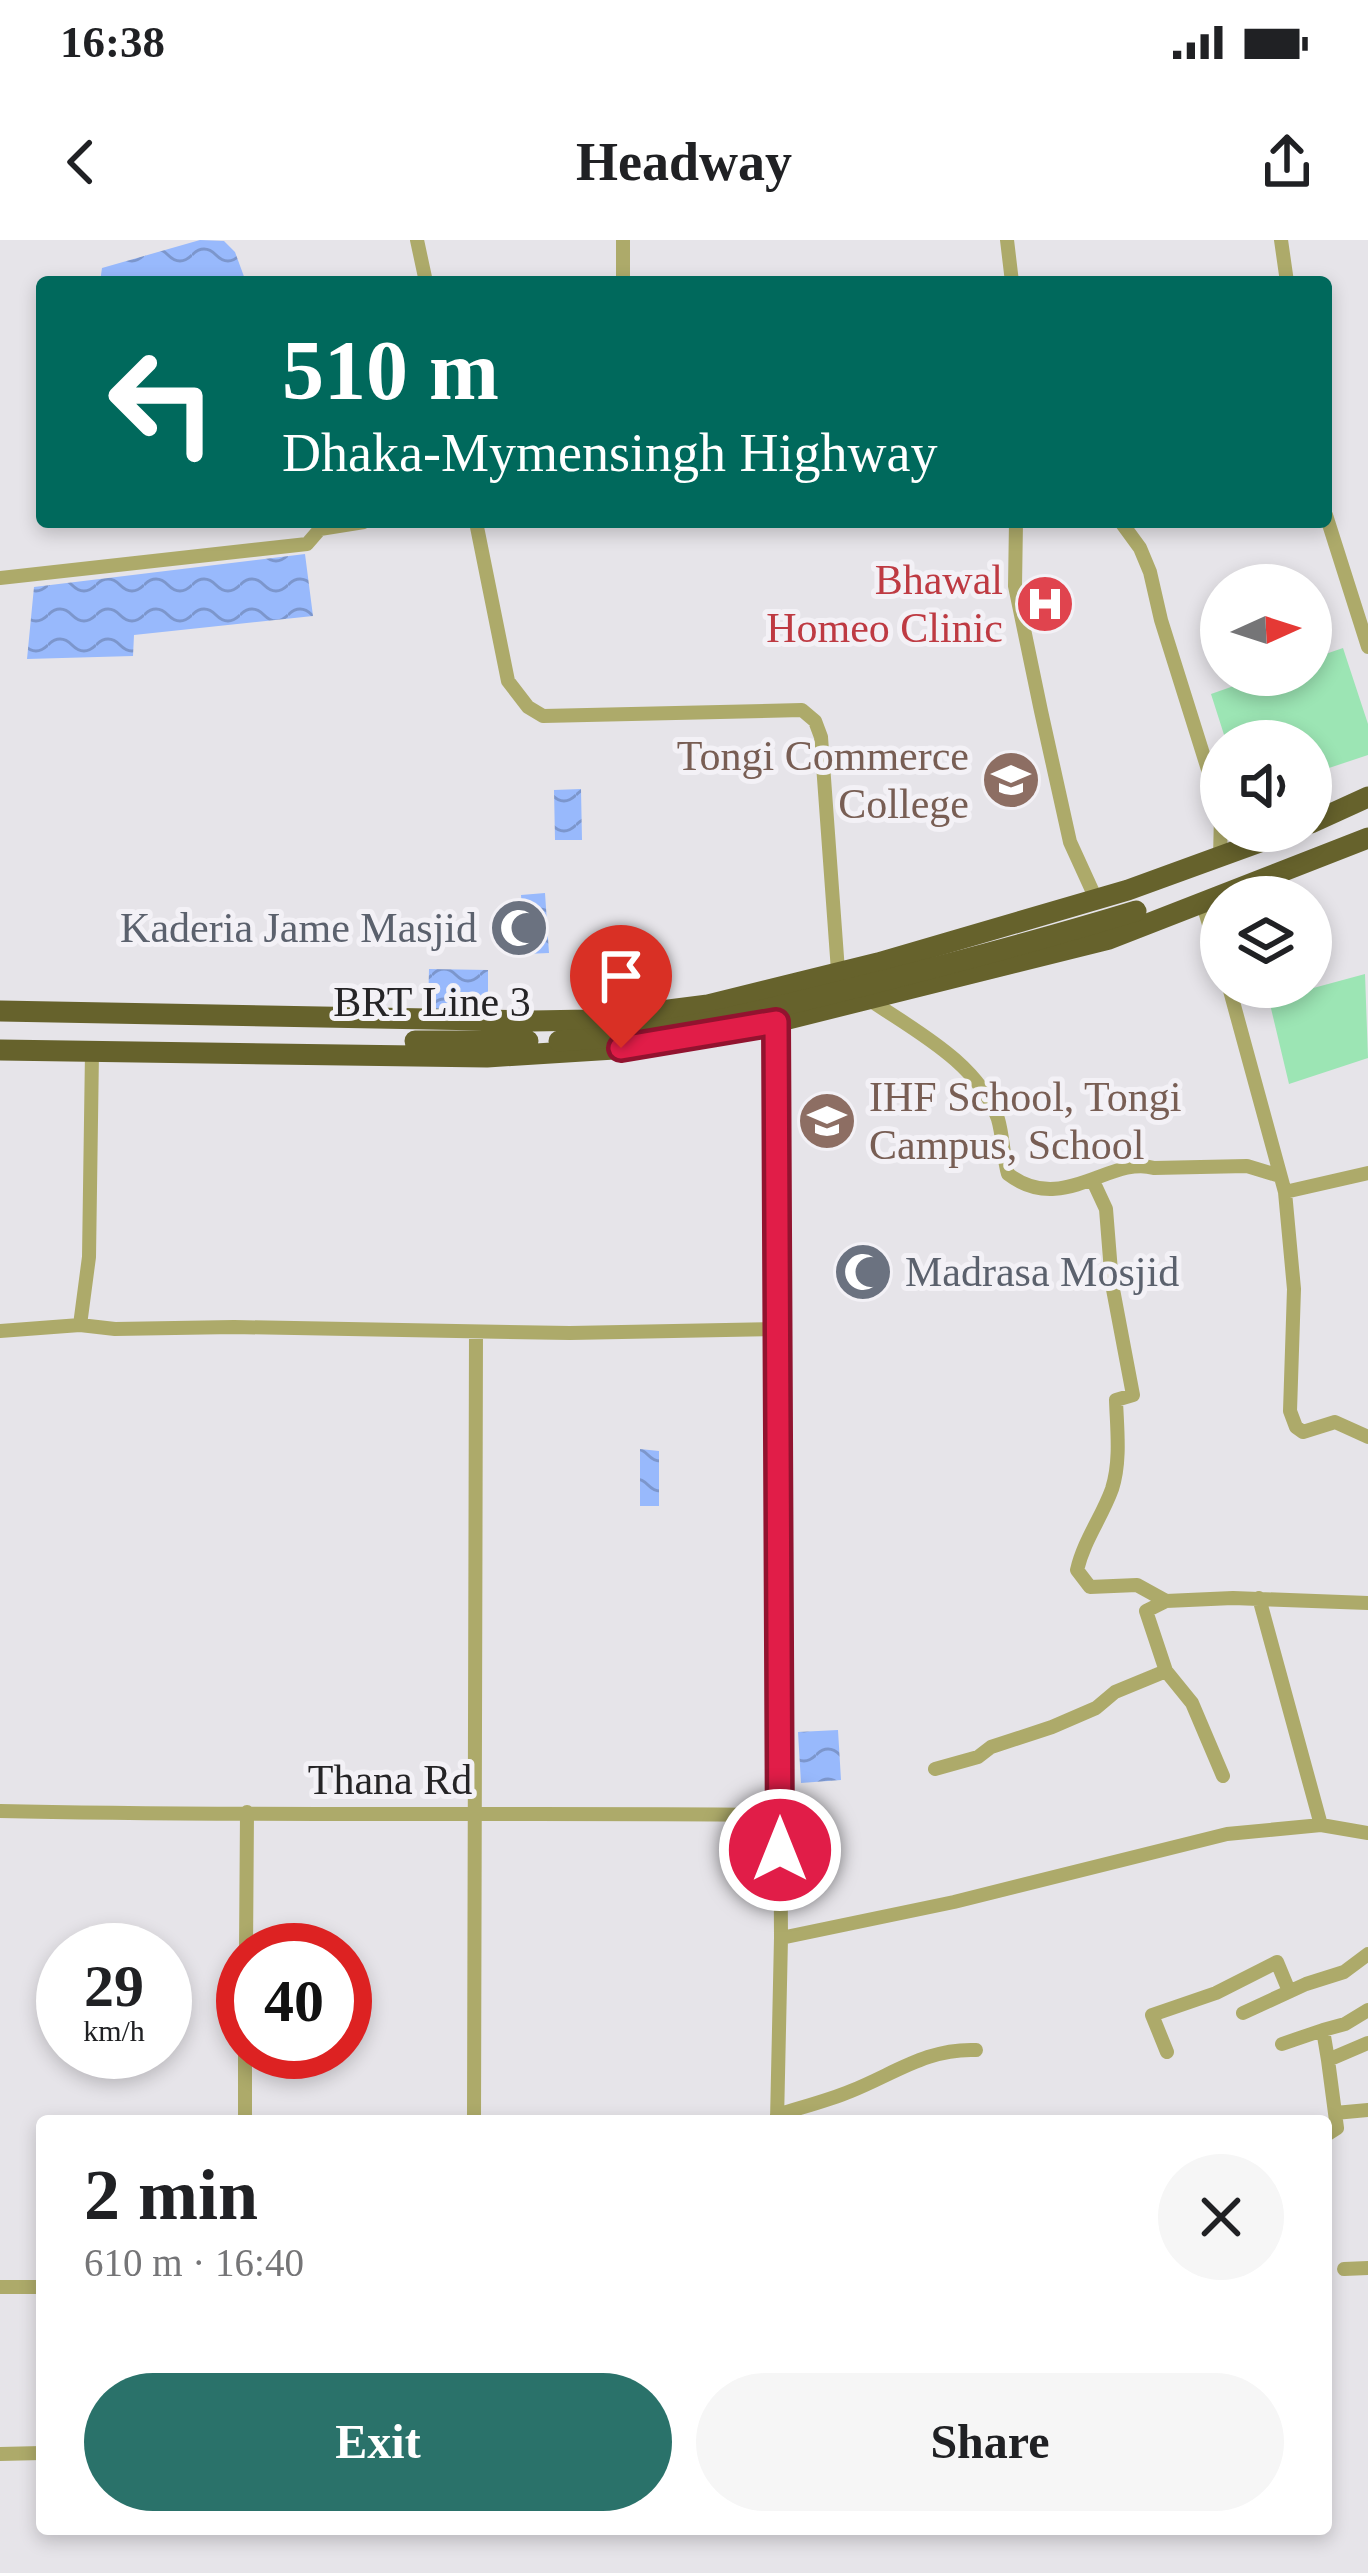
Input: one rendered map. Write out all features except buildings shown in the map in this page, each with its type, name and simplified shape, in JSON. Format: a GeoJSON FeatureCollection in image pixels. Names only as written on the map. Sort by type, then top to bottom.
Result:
{"type":"FeatureCollection","features":[{"type":"Feature","properties":{"kind":"highway"},"geometry":{"type":"LineString","coordinates":[[1332,813],[1368,797]]}},
{"type":"Feature","properties":{"kind":"highway"},"geometry":{"type":"LineString","coordinates":[[1274,876],[1368,838]]}},
{"type":"Feature","properties":{"kind":"highway"},"geometry":{"type":"LineString","coordinates":[[0,1012],[590,1019],[708,1005],[949,944],[1238,852]]}},
{"type":"Feature","properties":{"kind":"highway"},"geometry":{"type":"LineString","coordinates":[[0,1050],[488,1057],[646,1047],[776,1022],[1109,939],[1200,906]]}},
{"type":"Feature","properties":{"kind":"highway","name":"BRT Line 3"},"geometry":{"type":"LineString","coordinates":[[0,1036],[273,1042],[559,1041],[631,1036],[725,1020],[992,953],[1136,911]]}},
{"type":"Feature","properties":{"kind":"street"},"geometry":{"type":"LineString","coordinates":[[417,240],[426,276]]}},
{"type":"Feature","properties":{"kind":"street"},"geometry":{"type":"LineString","coordinates":[[623,240],[623,276]]}},
{"type":"Feature","properties":{"kind":"street"},"geometry":{"type":"LineString","coordinates":[[1007,240],[1011,276]]}},
{"type":"Feature","properties":{"kind":"street"},"geometry":{"type":"LineString","coordinates":[[1281,240],[1286,276]]}},
{"type":"Feature","properties":{"kind":"street"},"geometry":{"type":"LineString","coordinates":[[0,578],[307,544],[326,528]]}},
{"type":"Feature","properties":{"kind":"street"},"geometry":{"type":"LineString","coordinates":[[477,528],[508,681],[528,707],[544,716],[802,710],[815,721],[820,736],[838,971]]}},
{"type":"Feature","properties":{"kind":"street"},"geometry":{"type":"LineString","coordinates":[[1016,528],[1015,586],[1041,711],[1070,842],[1096,899]]}},
{"type":"Feature","properties":{"kind":"street"},"geometry":{"type":"LineString","coordinates":[[1125,528],[1150,572],[1200,747]]}},
{"type":"Feature","properties":{"kind":"street"},"geometry":{"type":"LineString","coordinates":[[1330,528],[1368,647]]}},
{"type":"Feature","properties":{"kind":"street"},"geometry":{"type":"LineString","coordinates":[[1220,852],[1220,859]]}},
{"type":"Feature","properties":{"kind":"street"},"geometry":{"type":"LineString","coordinates":[[867,998],[950,1057],[980,1087],[998,1121],[1008,1174],[1037,1191],[1093,1181],[1142,1164],[1154,1168],[1247,1166],[1280,1176]]}},
{"type":"Feature","properties":{"kind":"street"},"geometry":{"type":"LineString","coordinates":[[1234,1008],[1285,1192],[1294,1289],[1290,1411],[1303,1432],[1335,1422],[1368,1437]]}},
{"type":"Feature","properties":{"kind":"street"},"geometry":{"type":"LineString","coordinates":[[776,1022],[781,1938],[777,2115]]}},
{"type":"Feature","properties":{"kind":"street"},"geometry":{"type":"LineString","coordinates":[[80,1325],[89,1257],[92,1052]]}},
{"type":"Feature","properties":{"kind":"street"},"geometry":{"type":"LineString","coordinates":[[1285,1192],[1368,1173]]}},
{"type":"Feature","properties":{"kind":"street"},"geometry":{"type":"LineString","coordinates":[[1093,1181],[1106,1209],[1112,1284],[1133,1395],[1116,1400],[1118,1450],[1112,1489],[1084,1544],[1077,1570],[1090,1587],[1137,1585],[1166,1601]]}},
{"type":"Feature","properties":{"kind":"street"},"geometry":{"type":"LineString","coordinates":[[0,1331],[80,1325],[115,1329],[778,1329]]}},
{"type":"Feature","properties":{"kind":"street"},"geometry":{"type":"LineString","coordinates":[[474,2115],[476,1331]]}},
{"type":"Feature","properties":{"kind":"street"},"geometry":{"type":"LineString","coordinates":[[1259,1598],[1321,1825]]}},
{"type":"Feature","properties":{"kind":"street"},"geometry":{"type":"LineString","coordinates":[[1222,1776],[1192,1703],[1166,1671],[1146,1611],[1166,1601],[1259,1598],[1368,1603]]}},
{"type":"Feature","properties":{"kind":"street"},"geometry":{"type":"LineString","coordinates":[[934,1769],[1052,1727],[1096,1708],[1114,1692],[1166,1671]]}},
{"type":"Feature","properties":{"kind":"street","name":"Thana Rd"},"geometry":{"type":"LineString","coordinates":[[0,1811],[128,1816],[247,1812],[779,1815]]}},
{"type":"Feature","properties":{"kind":"street"},"geometry":{"type":"LineString","coordinates":[[246,1923],[247,1812]]}},
{"type":"Feature","properties":{"kind":"street"},"geometry":{"type":"LineString","coordinates":[[781,1938],[954,1902],[1227,1834],[1321,1825],[1368,1833]]}},
{"type":"Feature","properties":{"kind":"street"},"geometry":{"type":"LineString","coordinates":[[1243,2013],[1344,1972],[1368,1954]]}},
{"type":"Feature","properties":{"kind":"street"},"geometry":{"type":"LineString","coordinates":[[1167,2052],[1152,2015],[1216,1994],[1277,1962],[1289,1991]]}},
{"type":"Feature","properties":{"kind":"street"},"geometry":{"type":"LineString","coordinates":[[1282,2044],[1345,2024],[1368,2010]]}},
{"type":"Feature","properties":{"kind":"street"},"geometry":{"type":"LineString","coordinates":[[1323,2030],[1337,2128],[1332,2131]]}},
{"type":"Feature","properties":{"kind":"street"},"geometry":{"type":"LineString","coordinates":[[1328,2060],[1368,2043]]}},
{"type":"Feature","properties":{"kind":"street"},"geometry":{"type":"LineString","coordinates":[[785,2115],[938,2053],[976,2050]]}},
{"type":"Feature","properties":{"kind":"street"},"geometry":{"type":"LineString","coordinates":[[245,2079],[245,2115]]}},
{"type":"Feature","properties":{"kind":"street"},"geometry":{"type":"LineString","coordinates":[[1335,2113],[1368,2110]]}},
{"type":"Feature","properties":{"kind":"street"},"geometry":{"type":"LineString","coordinates":[[1344,2269],[1368,2268]]}},
{"type":"Feature","properties":{"kind":"street"},"geometry":{"type":"LineString","coordinates":[[0,2288],[36,2287]]}},
{"type":"Feature","properties":{"kind":"street"},"geometry":{"type":"LineString","coordinates":[[0,2454],[36,2453]]}},
{"type":"Feature","properties":{"kind":"green space"},"geometry":{"type":"Polygon","coordinates":[[[1343,648],[1368,724],[1368,755],[1332,767],[1332,720],[1219,720],[1212,696],[1332,696],[1332,652],[1343,648]]]}},
{"type":"Feature","properties":{"kind":"green space"},"geometry":{"type":"Polygon","coordinates":[[[1365,974],[1368,1058],[1289,1084],[1271,1008],[1332,1008],[1332,983],[1365,974]]]}},
{"type":"Feature","properties":{"kind":"water"},"geometry":{"type":"Polygon","coordinates":[[[200,240],[224,241],[235,252],[244,276],[101,276],[102,268],[200,240]]]}},
{"type":"Feature","properties":{"kind":"water"},"geometry":{"type":"Polygon","coordinates":[[[305,554],[313,616],[134,635],[133,656],[27,659],[34,587],[305,554]]]}},
{"type":"Feature","properties":{"kind":"water"},"geometry":{"type":"Polygon","coordinates":[[[581,789],[582,840],[555,840],[554,790],[581,789]]]}},
{"type":"Feature","properties":{"kind":"water"},"geometry":{"type":"Polygon","coordinates":[[[545,893],[549,953],[525,954],[521,895],[545,893]]]}},
{"type":"Feature","properties":{"kind":"water"},"geometry":{"type":"Polygon","coordinates":[[[429,969],[488,970],[488,1012],[428,1011],[429,969]]]}},
{"type":"Feature","properties":{"kind":"water"},"geometry":{"type":"Polygon","coordinates":[[[640,1449],[659,1451],[659,1506],[640,1506],[640,1449]]]}},
{"type":"Feature","properties":{"kind":"water"},"geometry":{"type":"Polygon","coordinates":[[[838,1730],[841,1780],[801,1783],[798,1732],[838,1730]]]}},
{"type":"Feature","properties":{"kind":"place","name":"Bhawal Homeo Clinic"},"geometry":{"type":"Point","coordinates":[1045,604]}},
{"type":"Feature","properties":{"kind":"place","name":"Tongi Commerce College"},"geometry":{"type":"Point","coordinates":[1011,780]}},
{"type":"Feature","properties":{"kind":"place","name":"Kaderia Jame Masjid"},"geometry":{"type":"Point","coordinates":[519,928]}},
{"type":"Feature","properties":{"kind":"place","name":"IHF School, Tongi Campus, School"},"geometry":{"type":"Point","coordinates":[827,1121]}},
{"type":"Feature","properties":{"kind":"place","name":"Madrasa Mosjid"},"geometry":{"type":"Point","coordinates":[863,1272]}},
{"type":"Feature","properties":{"kind":"route"},"geometry":{"type":"LineString","coordinates":[[621,1048],[776,1022],[780,1850]]}}]}
